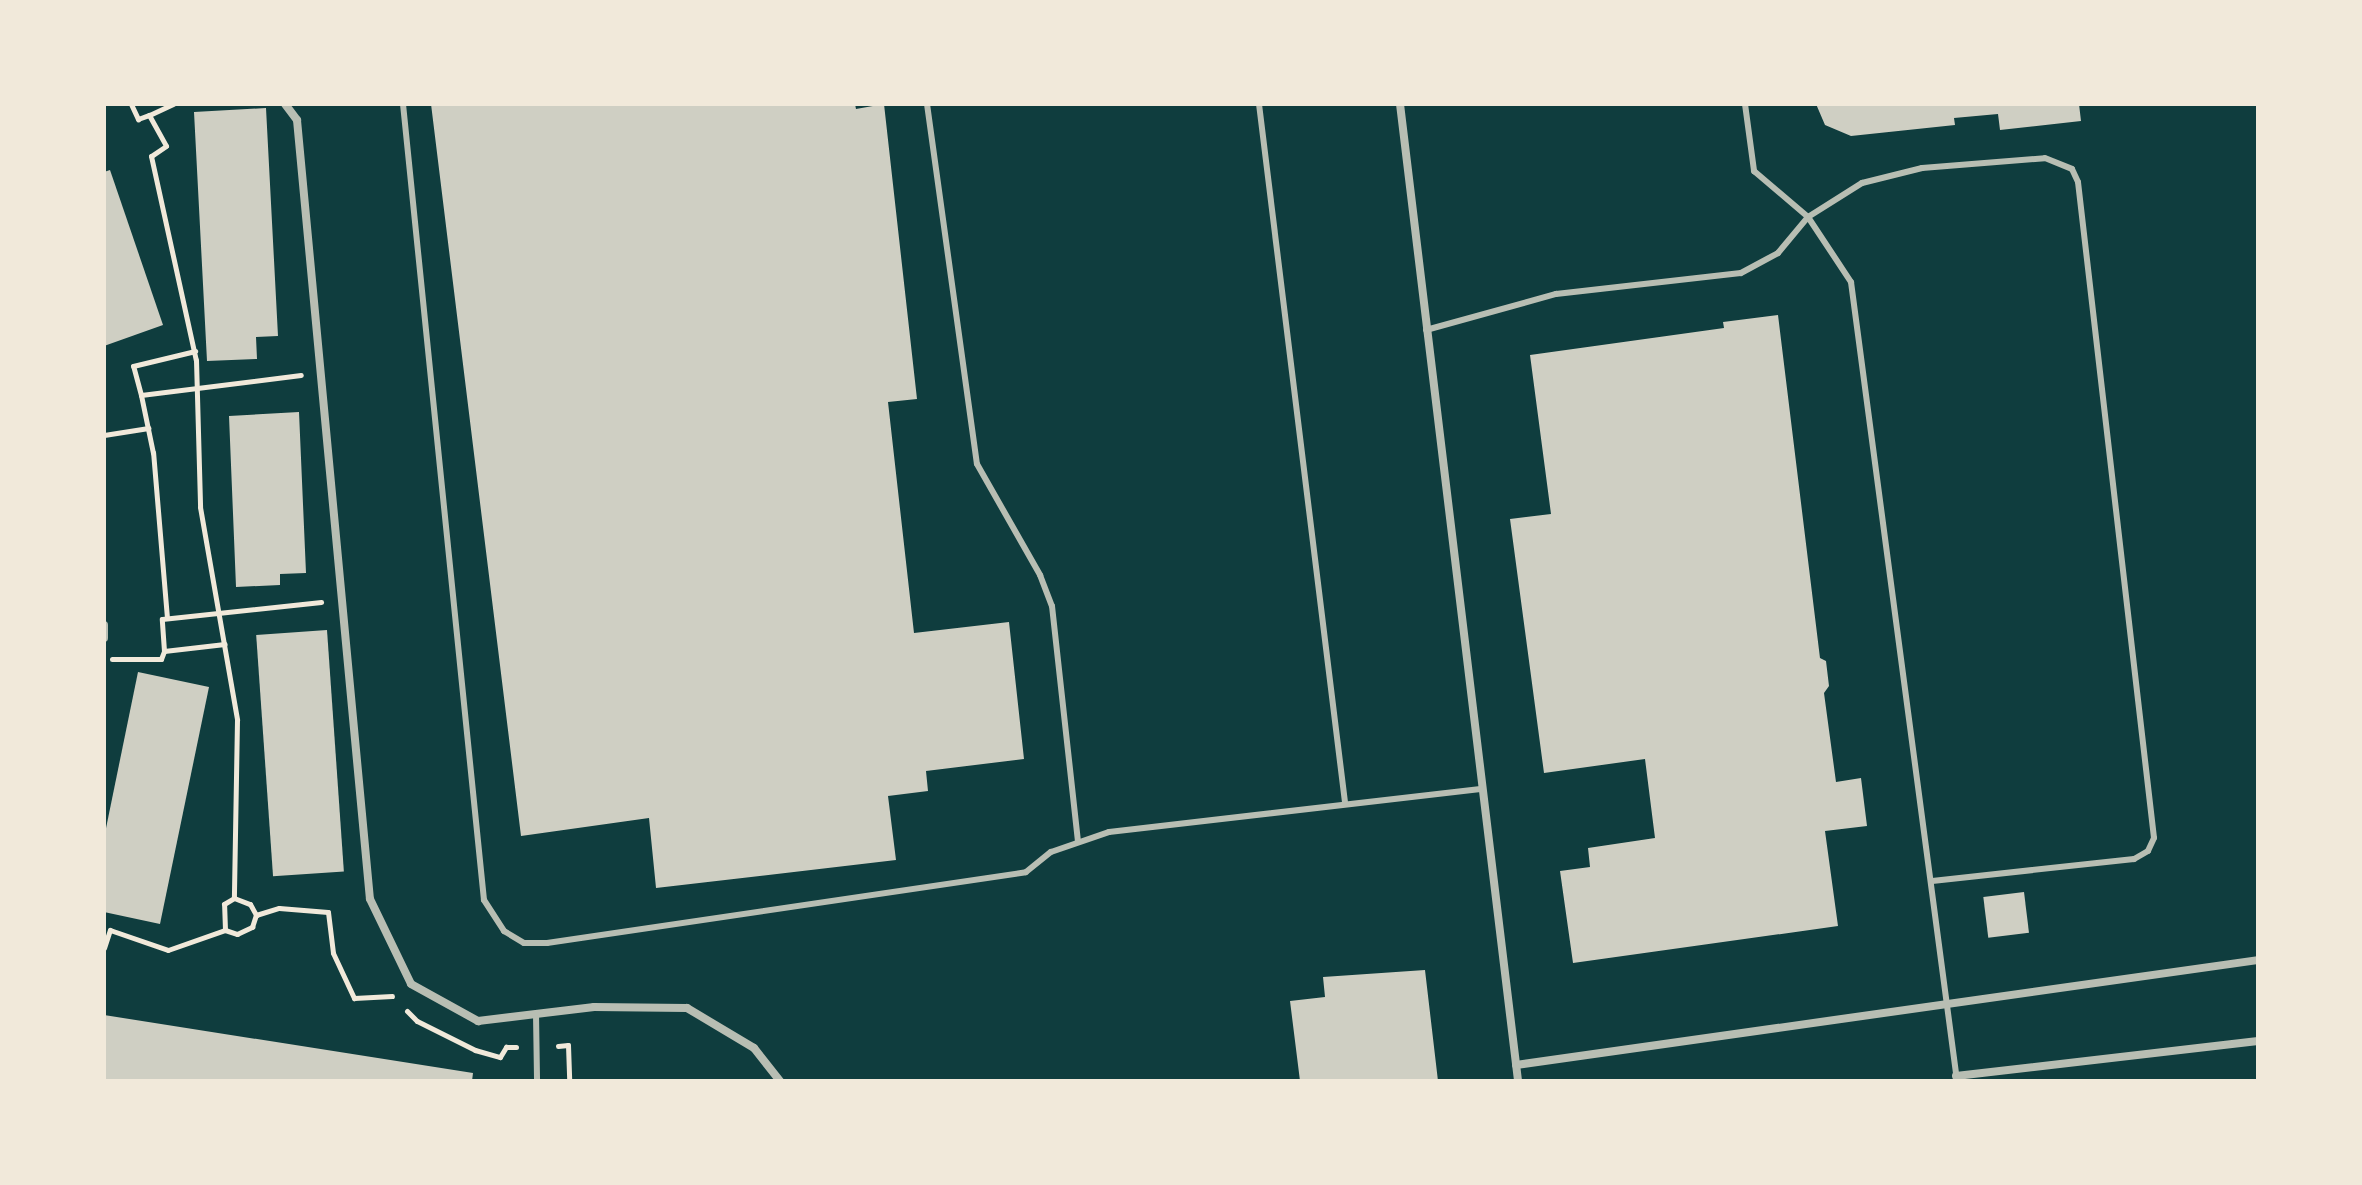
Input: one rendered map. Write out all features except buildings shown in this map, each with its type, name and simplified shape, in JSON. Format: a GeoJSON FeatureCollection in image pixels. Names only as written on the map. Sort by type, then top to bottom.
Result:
{"type":"FeatureCollection","features":[{"type":"Feature","properties":{"kind":"street"},"geometry":{"type":"LineString","coordinates":[[285,104],[297,120],[370,899],[411,984],[478,1021],[594,1007],[687,1008],[754,1048],[780,1081]]}},
{"type":"Feature","properties":{"kind":"street"},"geometry":{"type":"LineString","coordinates":[[1400,104],[1518,1081]]}},
{"type":"Feature","properties":{"kind":"street"},"geometry":{"type":"LineString","coordinates":[[104,625],[104,638]]}},
{"type":"Feature","properties":{"kind":"street"},"geometry":{"type":"LineString","coordinates":[[1516,1065],[2258,960]]}},
{"type":"Feature","properties":{"kind":"street"},"geometry":{"type":"LineString","coordinates":[[1956,1078],[2258,1041]]}},
{"type":"Feature","properties":{"kind":"lane"},"geometry":{"type":"LineString","coordinates":[[403,104],[484,900],[493,920],[524,943],[547,943],[1026,872],[1051,852],[1109,832],[1345,802],[1481,789]]}},
{"type":"Feature","properties":{"kind":"lane"},"geometry":{"type":"LineString","coordinates":[[927,104],[977,464],[1040,575],[1052,606],[1078,842]]}},
{"type":"Feature","properties":{"kind":"lane"},"geometry":{"type":"LineString","coordinates":[[1259,104],[1345,802]]}},
{"type":"Feature","properties":{"kind":"lane"},"geometry":{"type":"LineString","coordinates":[[1745,104],[1754,171],[1808,217],[1851,282],[1956,1078]]}},
{"type":"Feature","properties":{"kind":"lane"},"geometry":{"type":"LineString","coordinates":[[1426,330],[1556,294],[1741,273],[1778,253],[1808,217],[1862,183],[1922,168],[2045,158],[2072,169],[2078,182],[2154,838],[2148,851],[2134,859],[1932,881]]}},
{"type":"Feature","properties":{"kind":"lane"},"geometry":{"type":"LineString","coordinates":[[536,1014],[539,1048],[537,1081]]}},
{"type":"Feature","properties":{"kind":"path"},"geometry":{"type":"LineString","coordinates":[[131,104],[138,119],[173,104]]}},
{"type":"Feature","properties":{"kind":"path"},"geometry":{"type":"LineString","coordinates":[[149,115],[166,146],[151,156],[195,351],[200,507],[237,720],[234,898]]}},
{"type":"Feature","properties":{"kind":"path"},"geometry":{"type":"LineString","coordinates":[[167,618],[148,428],[133,366],[195,351]]}},
{"type":"Feature","properties":{"kind":"path"},"geometry":{"type":"LineString","coordinates":[[141,395],[321,373]]}},
{"type":"Feature","properties":{"kind":"path"},"geometry":{"type":"LineString","coordinates":[[104,435],[148,428]]}},
{"type":"Feature","properties":{"kind":"path"},"geometry":{"type":"LineString","coordinates":[[104,659],[161,659],[164,651],[162,619],[342,600]]}},
{"type":"Feature","properties":{"kind":"path"},"geometry":{"type":"LineString","coordinates":[[164,651],[225,644]]}},
{"type":"Feature","properties":{"kind":"path"},"geometry":{"type":"LineString","coordinates":[[104,948],[110,930],[168,950],[225,930],[237,934],[252,927],[256,915],[250,904],[234,898]]}},
{"type":"Feature","properties":{"kind":"path"},"geometry":{"type":"LineString","coordinates":[[225,930],[224,904],[234,898]]}},
{"type":"Feature","properties":{"kind":"path"},"geometry":{"type":"LineString","coordinates":[[256,915],[279,908],[328,912],[333,953],[354,998],[394,996],[417,1021],[500,1057],[506,1047],[568,1045],[569,1081]]}}]}
